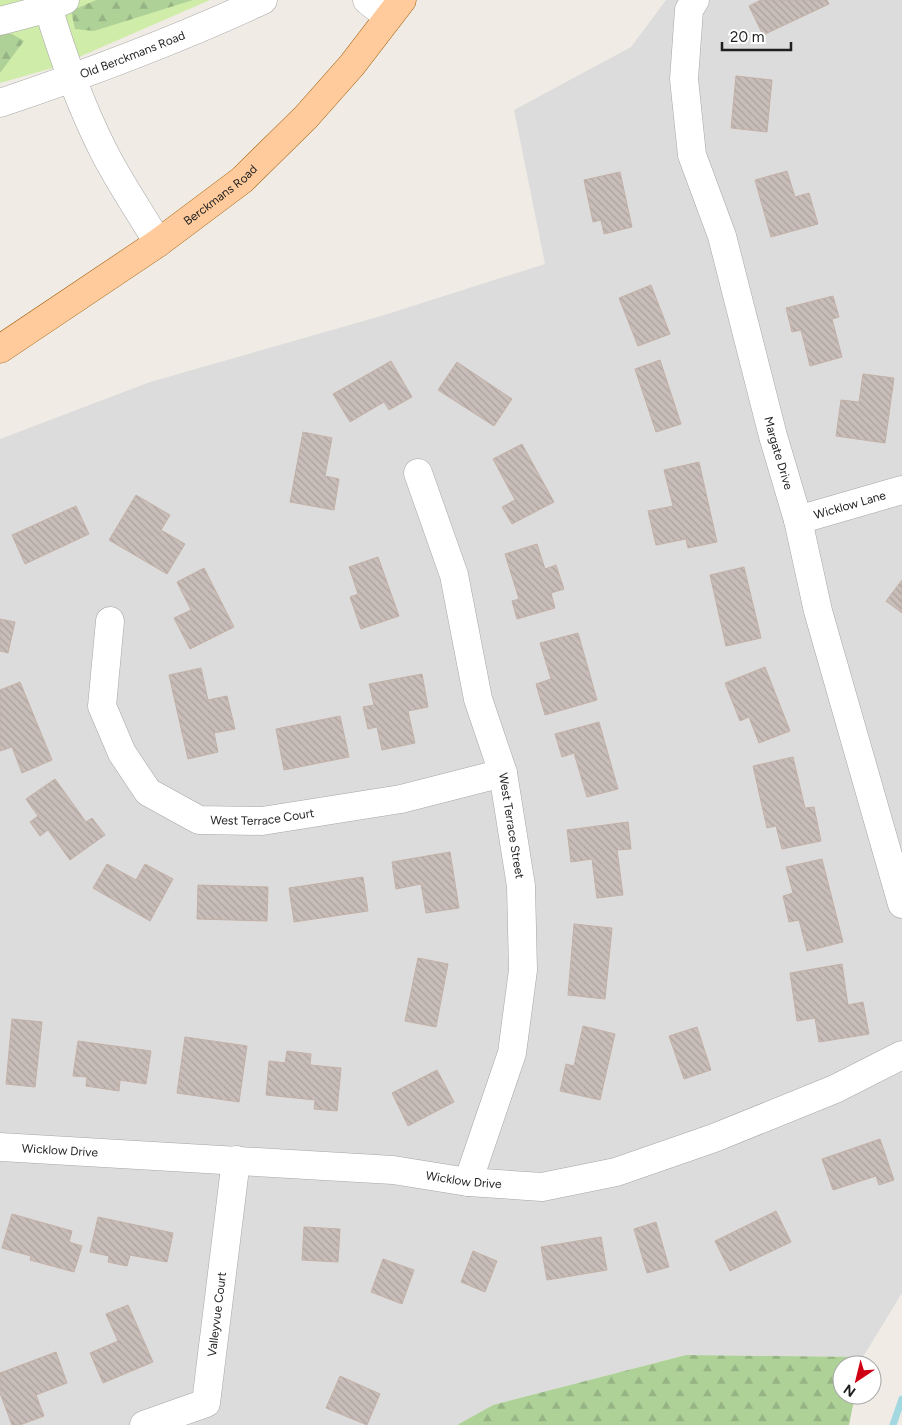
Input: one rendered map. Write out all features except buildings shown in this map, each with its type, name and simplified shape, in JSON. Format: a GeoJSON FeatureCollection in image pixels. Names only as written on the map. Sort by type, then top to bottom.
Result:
{"type":"FeatureCollection","features":[{"type":"Feature","properties":{"kind":"main road","name":"Berckmans Road"},"geometry":{"type":"LineString","coordinates":[[0,349],[158,243],[242,180],[299,124],[352,65],[395,8]]}},
{"type":"Feature","properties":{"kind":"street","name":"Old Berckmans Road"},"geometry":{"type":"LineString","coordinates":[[0,103],[71,79],[212,24],[263,0]]}},
{"type":"Feature","properties":{"kind":"street"},"geometry":{"type":"LineString","coordinates":[[367,0],[395,8]]}},
{"type":"Feature","properties":{"kind":"street","name":"Margate Drive"},"geometry":{"type":"LineString","coordinates":[[695,0],[689,10],[684,80],[692,155],[722,236],[773,436],[798,520],[818,610],[902,904]]}},
{"type":"Feature","properties":{"kind":"street"},"geometry":{"type":"LineString","coordinates":[[0,21],[56,4],[71,79],[104,152],[158,243]]}},
{"type":"Feature","properties":{"kind":"street","name":"West Terrace Street"},"geometry":{"type":"LineString","coordinates":[[418,473],[454,575],[478,699],[503,773],[522,886],[523,970],[512,1053],[468,1182]]}},
{"type":"Feature","properties":{"kind":"street","name":"Wicklow Lane"},"geometry":{"type":"LineString","coordinates":[[798,520],[902,490]]}},
{"type":"Feature","properties":{"kind":"street","name":"West Terrace Court"},"geometry":{"type":"LineString","coordinates":[[110,621],[102,706],[122,753],[148,792],[199,820],[262,821],[401,799],[503,773]]}},
{"type":"Feature","properties":{"kind":"street","name":"Wicklow Drive"},"geometry":{"type":"LineString","coordinates":[[0,1147],[393,1170],[468,1182],[542,1187],[616,1172],[714,1138],[835,1089],[902,1055]]}},
{"type":"Feature","properties":{"kind":"street","name":"Valleyvue Court"},"geometry":{"type":"LineString","coordinates":[[144,1425],[206,1403],[236,1160]]}},
{"type":"Feature","properties":{"kind":"shaded area"},"geometry":{"type":"Polygon","coordinates":[[[666,0],[902,0],[902,1293],[864,1355],[832,1355],[832,1357],[686,1355],[493,1405],[457,1425],[0,1425],[0,439],[150,382],[381,316],[545,264],[514,110],[631,47],[666,0]]]}},
{"type":"Feature","properties":{"kind":"green space"},"geometry":{"type":"Polygon","coordinates":[[[0,0],[210,0],[56,67],[0,83],[0,0]]]}},
{"type":"Feature","properties":{"kind":"green space"},"geometry":{"type":"Polygon","coordinates":[[[96,0],[193,0],[94,31],[75,29],[71,11],[96,0]]]}},
{"type":"Feature","properties":{"kind":"green space"},"geometry":{"type":"Polygon","coordinates":[[[0,33],[12,34],[24,41],[0,73],[0,33]]]}},
{"type":"Feature","properties":{"kind":"green space"},"geometry":{"type":"Polygon","coordinates":[[[686,1355],[832,1357],[832,1405],[853,1405],[849,1425],[457,1425],[493,1405],[686,1355]]]}},
{"type":"Feature","properties":{"kind":"waterway"},"geometry":{"type":"LineString","coordinates":[[893,1425],[902,1399]]}}]}
